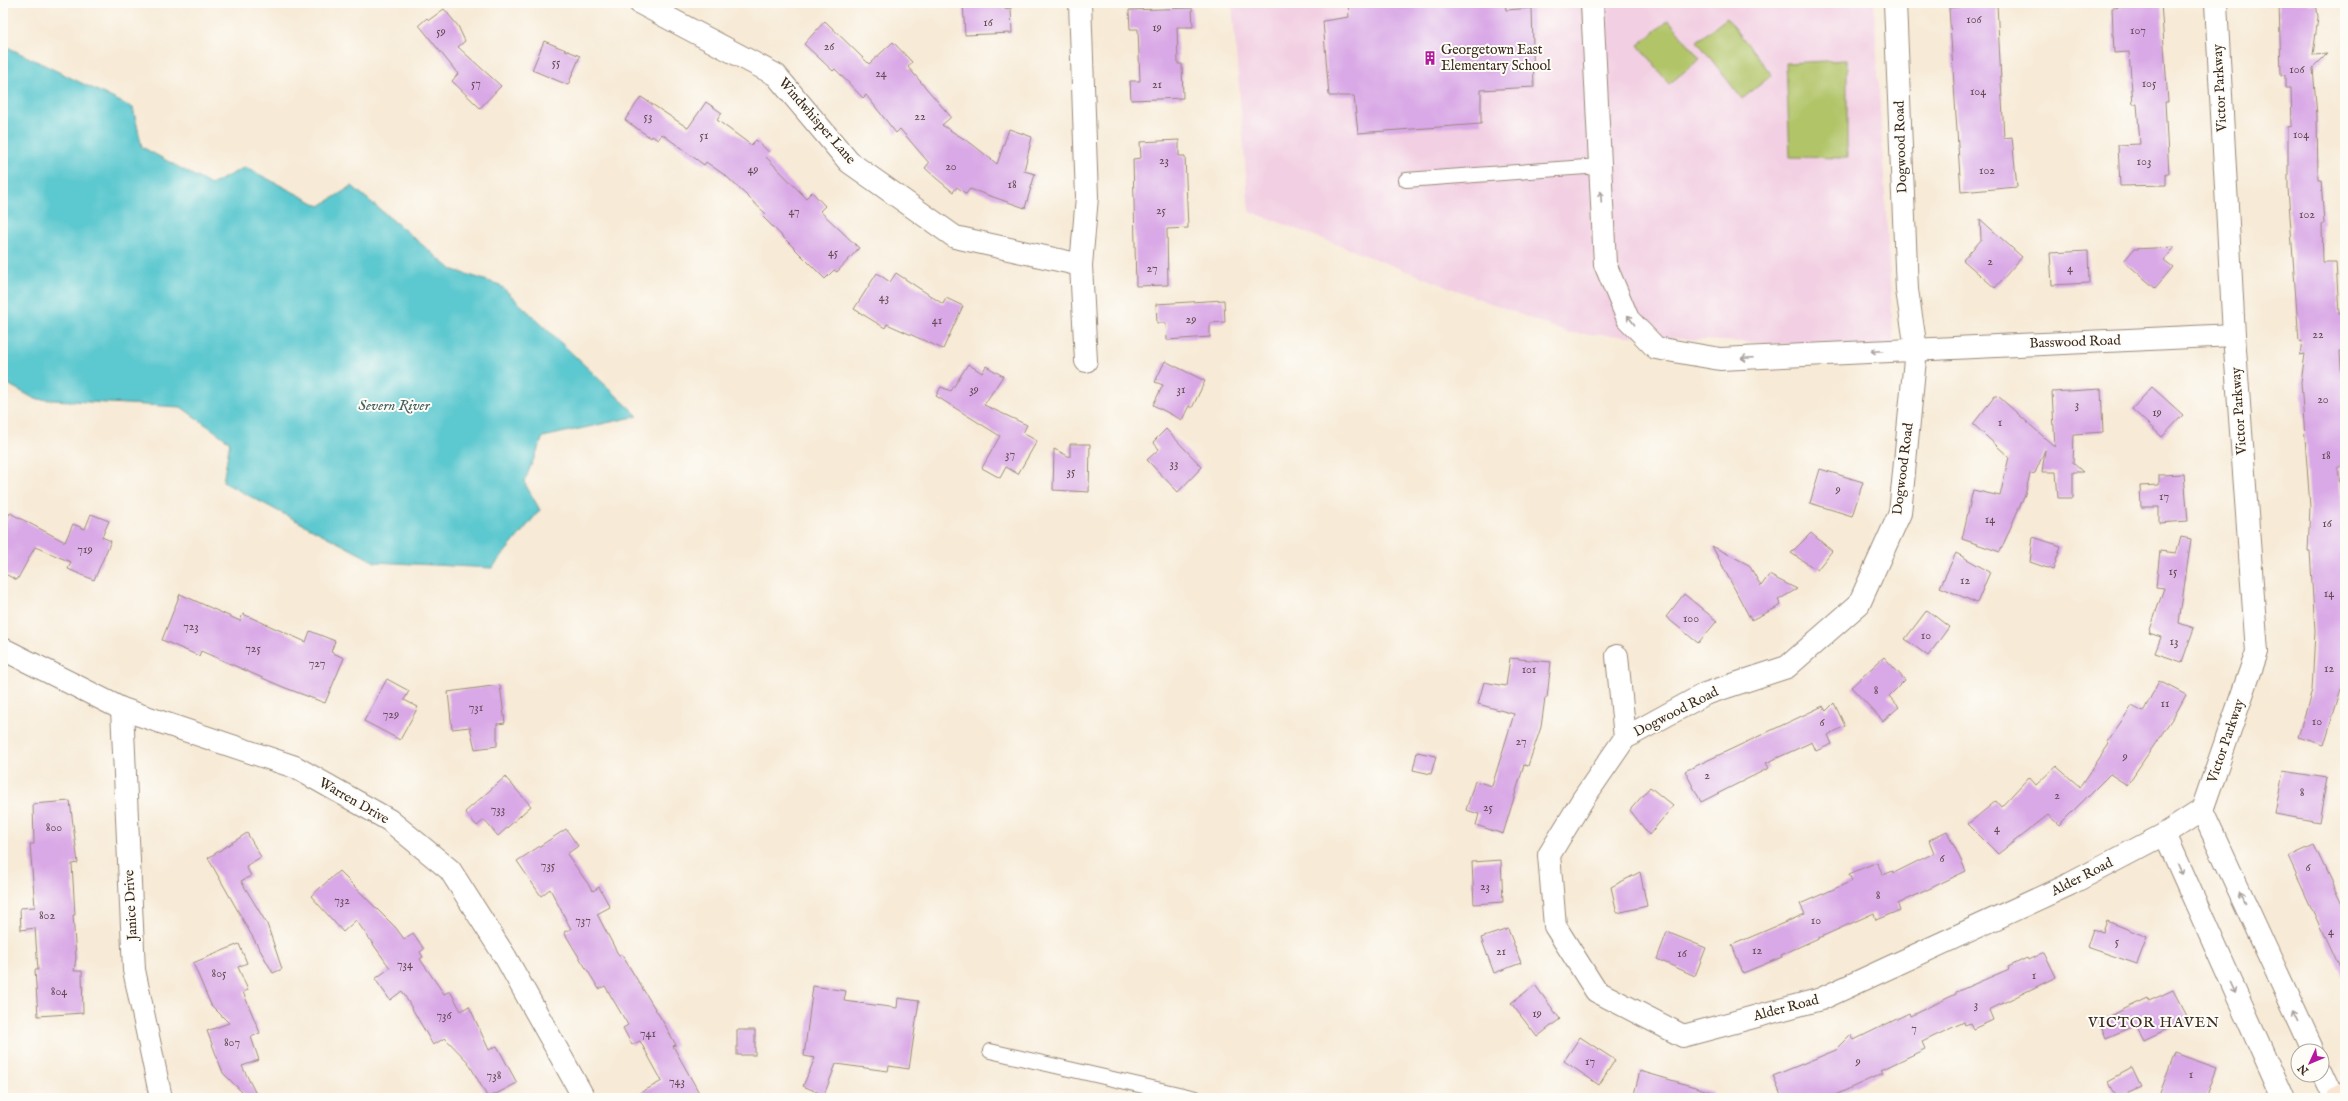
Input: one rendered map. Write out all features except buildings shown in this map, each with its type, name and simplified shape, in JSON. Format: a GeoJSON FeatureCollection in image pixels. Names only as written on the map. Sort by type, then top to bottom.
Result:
{"type":"FeatureCollection","features":[{"type":"Feature","properties":{"kind":"main road"},"geometry":{"type":"LineString","coordinates":[[2335,1098],[2345,1094]]}},
{"type":"Feature","properties":{"kind":"street","name":"Windwhisper Lane"},"geometry":{"type":"LineString","coordinates":[[640,3],[776,75],[850,162],[955,237],[1081,265]]}},
{"type":"Feature","properties":{"kind":"street"},"geometry":{"type":"LineString","coordinates":[[1080,3],[1087,197],[1081,265],[1086,361]]}},
{"type":"Feature","properties":{"kind":"street","name":"Basswood Road"},"geometry":{"type":"LineString","coordinates":[[1592,3],[1604,264],[1628,320],[1656,348],[1720,359],[2234,335]]}},
{"type":"Feature","properties":{"kind":"street","name":"Dogwood Road"},"geometry":{"type":"LineString","coordinates":[[1583,799],[1625,738],[1705,694],[1786,667],[1859,604],[1900,513],[1916,349],[1908,290],[1895,3]]}},
{"type":"Feature","properties":{"kind":"street","name":"Victor Parkway"},"geometry":{"type":"LineString","coordinates":[[2202,810],[2257,652],[2234,335],[2216,3]]}},
{"type":"Feature","properties":{"kind":"street","name":"Warren Drive"},"geometry":{"type":"LineString","coordinates":[[3,648],[122,709],[295,767],[388,820],[450,870],[506,958],[584,1098]]}},
{"type":"Feature","properties":{"kind":"street"},"geometry":{"type":"LineString","coordinates":[[1617,656],[1625,738]]}},
{"type":"Feature","properties":{"kind":"street","name":"Janice Drive"},"geometry":{"type":"LineString","coordinates":[[122,709],[134,970],[161,1098]]}},
{"type":"Feature","properties":{"kind":"street","name":"Alder Road"},"geometry":{"type":"LineString","coordinates":[[1583,799],[1550,855],[1555,926],[1596,991],[1682,1036],[1821,999],[2070,884],[2165,834]]}},
{"type":"Feature","properties":{"kind":"street"},"geometry":{"type":"LineString","coordinates":[[2283,1098],[2165,834],[2202,810],[2309,1043]]}},
{"type":"Feature","properties":{"kind":"street"},"geometry":{"type":"LineString","coordinates":[[2328,1083],[2335,1098]]}},
{"type":"Feature","properties":{"kind":"lane"},"geometry":{"type":"LineString","coordinates":[[1406,180],[1600,166]]}},
{"type":"Feature","properties":{"kind":"lane"},"geometry":{"type":"LineString","coordinates":[[990,1051],[1196,1098]]}},
{"type":"Feature","properties":{"kind":"shaded area"},"geometry":{"type":"Polygon","coordinates":[[[1232,3],[1874,3],[1894,350],[1569,333],[1249,211],[1232,3]]]}},
{"type":"Feature","properties":{"kind":"green space"},"geometry":{"type":"Polygon","coordinates":[[[1727,18],[1772,75],[1742,99],[1697,41],[1727,18]]]}},
{"type":"Feature","properties":{"kind":"green space"},"geometry":{"type":"Polygon","coordinates":[[[1669,20],[1700,59],[1669,84],[1638,45],[1669,20]]]}},
{"type":"Feature","properties":{"kind":"green space"},"geometry":{"type":"Polygon","coordinates":[[[1847,60],[1847,158],[1790,157],[1786,63],[1847,60]]]}},
{"type":"Feature","properties":{"kind":"water","name":"Severn River"},"geometry":{"type":"Polygon","coordinates":[[[3,45],[133,108],[142,147],[211,185],[245,167],[320,206],[352,186],[451,269],[500,285],[638,416],[543,437],[524,482],[540,510],[492,568],[375,562],[223,482],[230,442],[181,407],[35,399],[6,383],[3,381],[3,45]]]}},
{"type":"Feature","properties":{"kind":"place","name":"Georgetown East Elementary School"},"geometry":{"type":"Point","coordinates":[1430,58]}},
{"type":"Feature","properties":{"kind":"district","name":"VICTOR HAVEN"},"geometry":{"type":"Point","coordinates":[2154,1022]}}]}
